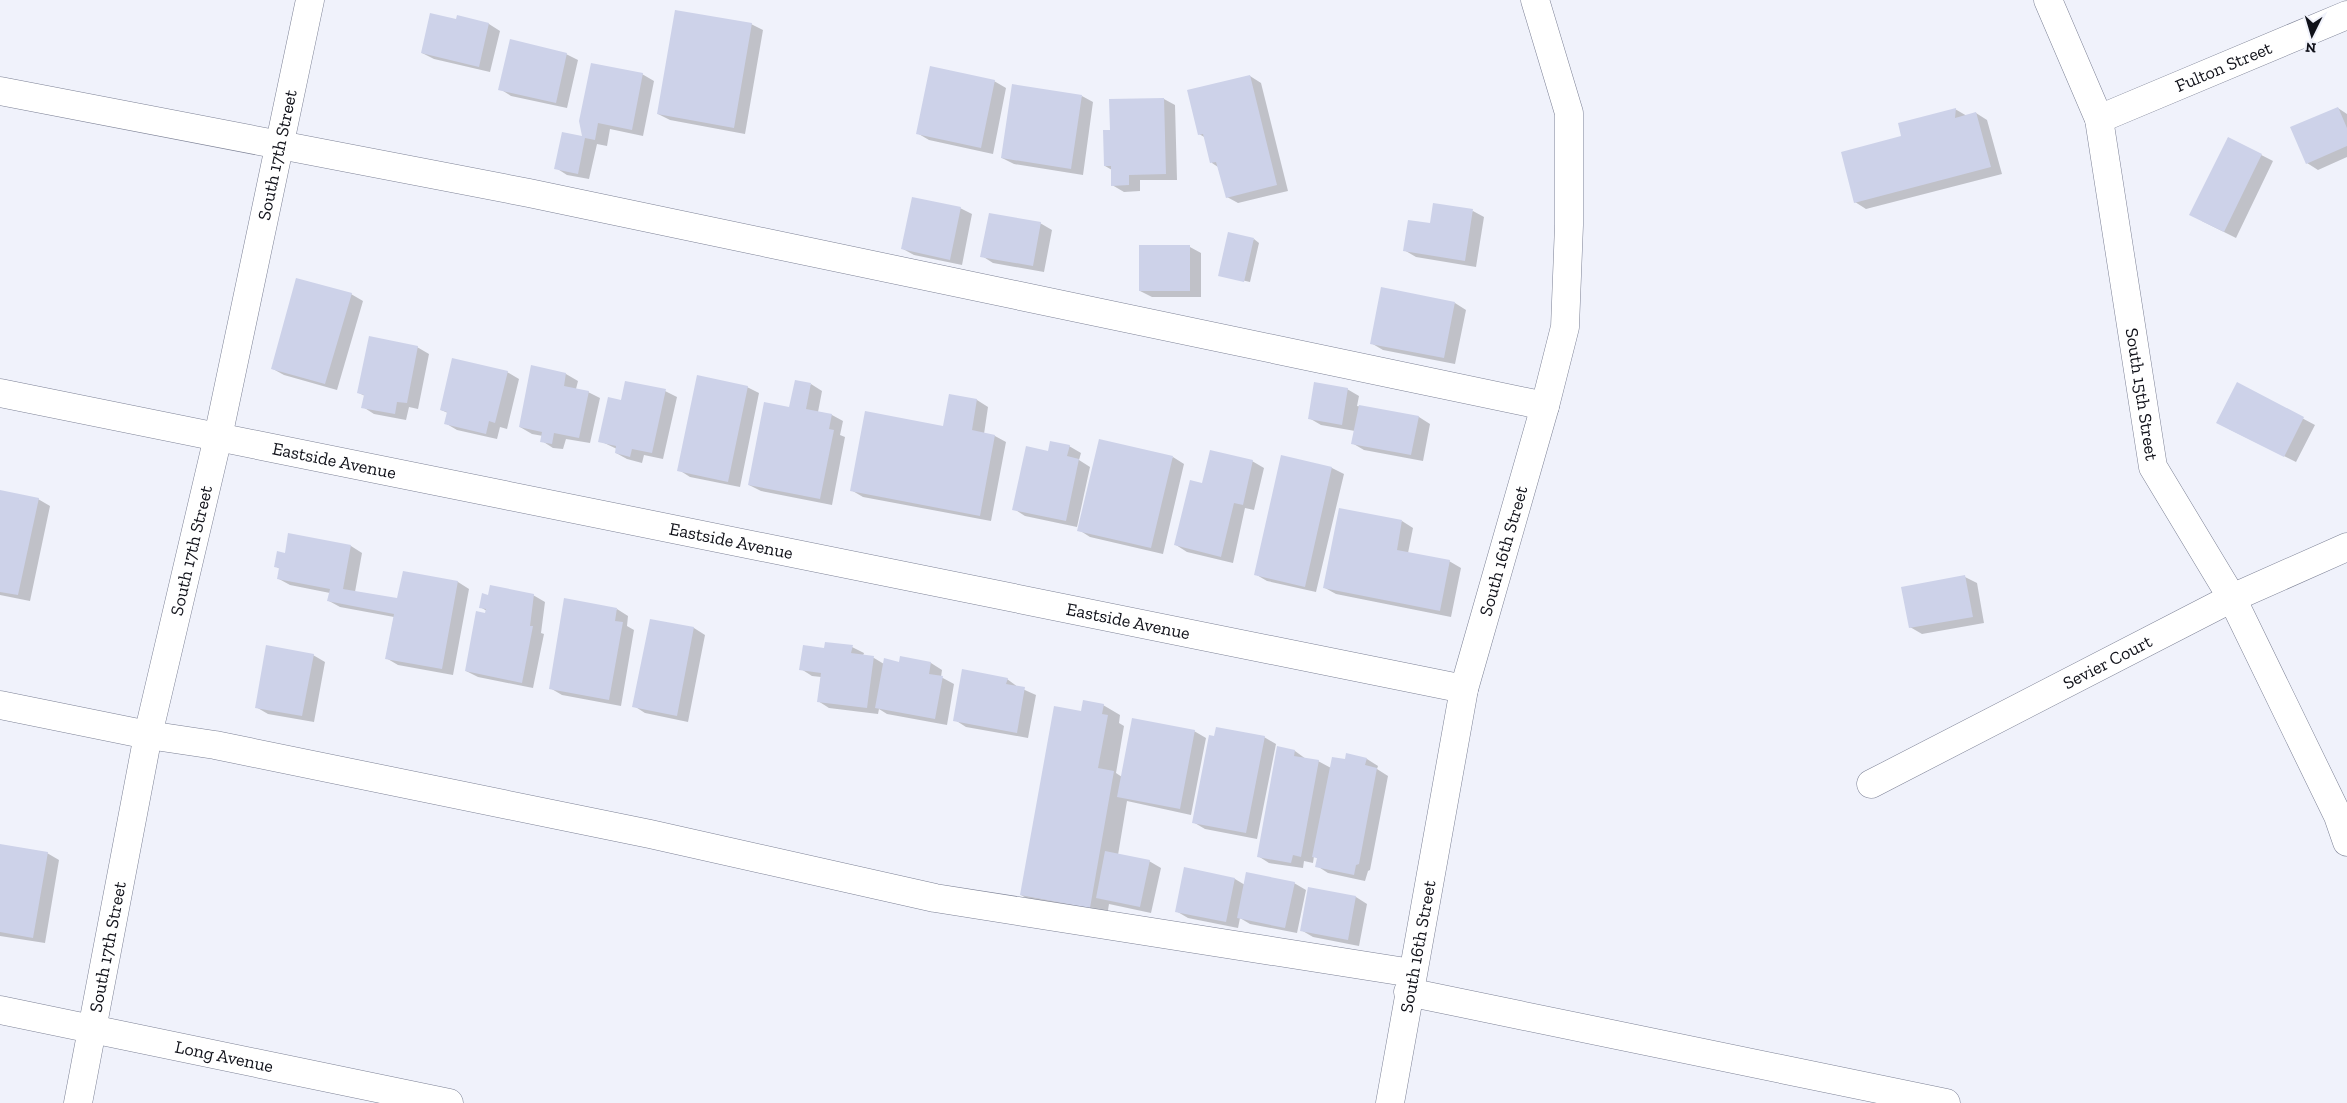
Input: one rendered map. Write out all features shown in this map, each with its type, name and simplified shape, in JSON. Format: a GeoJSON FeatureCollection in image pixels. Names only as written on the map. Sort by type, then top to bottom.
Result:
{"type":"FeatureCollection","features":[{"type":"Feature","properties":{"kind":"street","name":"South 17th Street"},"geometry":{"type":"LineString","coordinates":[[78,1103],[148,735],[218,437],[310,0]]}},
{"type":"Feature","properties":{"kind":"street","name":"South 16th Street"},"geometry":{"type":"LineString","coordinates":[[1390,1103],[1410,982],[1464,688],[1545,406],[1565,327],[1568,225],[1568,113],[1536,0]]}},
{"type":"Feature","properties":{"kind":"street","name":"South 15th Street"},"geometry":{"type":"LineString","coordinates":[[2048,0],[2099,119],[2153,467],[2232,598],[2338,816],[2347,842]]}},
{"type":"Feature","properties":{"kind":"street","name":"Fulton Street"},"geometry":{"type":"LineString","coordinates":[[2099,119],[2347,15]]}},
{"type":"Feature","properties":{"kind":"street"},"geometry":{"type":"LineString","coordinates":[[0,90],[280,143],[1034,297],[1545,406]]}},
{"type":"Feature","properties":{"kind":"street","name":"Eastside Avenue"},"geometry":{"type":"LineString","coordinates":[[0,393],[1464,688]]}},
{"type":"Feature","properties":{"kind":"street","name":"Sevier Court"},"geometry":{"type":"LineString","coordinates":[[1871,784],[2232,598],[2347,548]]}},
{"type":"Feature","properties":{"kind":"street"},"geometry":{"type":"LineString","coordinates":[[0,704],[621,828],[935,898],[1410,982],[1946,1103]]}},
{"type":"Feature","properties":{"kind":"street","name":"Long Avenue"},"geometry":{"type":"LineString","coordinates":[[0,1010],[449,1103]]}},
{"type":"Feature","properties":{"kind":"building"},"geometry":{"type":"Polygon","coordinates":[[[675,10],[752,23],[734,128],[657,114],[675,10]]]}},
{"type":"Feature","properties":{"kind":"building"},"geometry":{"type":"Polygon","coordinates":[[[430,13],[456,19],[457,15],[489,23],[479,67],[421,53],[430,13]]]}},
{"type":"Feature","properties":{"kind":"building"},"geometry":{"type":"Polygon","coordinates":[[[510,39],[567,53],[556,103],[498,90],[510,39]]]}},
{"type":"Feature","properties":{"kind":"building"},"geometry":{"type":"Polygon","coordinates":[[[591,63],[643,73],[632,130],[598,123],[595,140],[585,138],[578,174],[554,169],[562,132],[582,136],[579,121],[591,63]]]}},
{"type":"Feature","properties":{"kind":"building"},"geometry":{"type":"Polygon","coordinates":[[[930,66],[995,80],[981,148],[916,134],[930,66]]]}},
{"type":"Feature","properties":{"kind":"building"},"geometry":{"type":"Polygon","coordinates":[[[1250,75],[1277,185],[1226,198],[1216,162],[1210,163],[1203,134],[1198,135],[1187,90],[1250,75]]]}},
{"type":"Feature","properties":{"kind":"building"},"geometry":{"type":"Polygon","coordinates":[[[1012,84],[1082,95],[1071,169],[1001,158],[1012,84]]]}},
{"type":"Feature","properties":{"kind":"building"},"geometry":{"type":"Polygon","coordinates":[[[1164,98],[1166,174],[1129,175],[1129,185],[1111,186],[1111,166],[1104,166],[1103,130],[1110,130],[1109,99],[1164,98]]]}},
{"type":"Feature","properties":{"kind":"building"},"geometry":{"type":"Polygon","coordinates":[[[2338,107],[2347,128],[2347,146],[2306,164],[2290,127],[2338,107]]]}},
{"type":"Feature","properties":{"kind":"building"},"geometry":{"type":"Polygon","coordinates":[[[1956,108],[1955,118],[1976,112],[1991,167],[1854,203],[1841,152],[1901,136],[1898,123],[1956,108]]]}},
{"type":"Feature","properties":{"kind":"building"},"geometry":{"type":"Polygon","coordinates":[[[2228,137],[2262,154],[2224,232],[2189,215],[2228,137]]]}},
{"type":"Feature","properties":{"kind":"building"},"geometry":{"type":"Polygon","coordinates":[[[912,197],[961,207],[950,260],[901,249],[912,197]]]}},
{"type":"Feature","properties":{"kind":"building"},"geometry":{"type":"Polygon","coordinates":[[[1433,203],[1473,209],[1465,261],[1403,251],[1408,220],[1430,223],[1433,203]]]}},
{"type":"Feature","properties":{"kind":"building"},"geometry":{"type":"Polygon","coordinates":[[[989,213],[1041,222],[1033,266],[980,257],[989,213]]]}},
{"type":"Feature","properties":{"kind":"building"},"geometry":{"type":"Polygon","coordinates":[[[1228,232],[1254,238],[1244,282],[1218,276],[1228,232]]]}},
{"type":"Feature","properties":{"kind":"building"},"geometry":{"type":"Polygon","coordinates":[[[1139,245],[1190,245],[1190,291],[1139,291],[1139,245]]]}},
{"type":"Feature","properties":{"kind":"building"},"geometry":{"type":"Polygon","coordinates":[[[296,278],[352,293],[325,384],[271,369],[296,278]]]}},
{"type":"Feature","properties":{"kind":"building"},"geometry":{"type":"Polygon","coordinates":[[[1381,287],[1455,302],[1444,358],[1370,344],[1381,287]]]}},
{"type":"Feature","properties":{"kind":"building"},"geometry":{"type":"Polygon","coordinates":[[[369,336],[418,346],[407,403],[397,402],[395,414],[361,408],[364,395],[357,393],[369,336]]]}},
{"type":"Feature","properties":{"kind":"building"},"geometry":{"type":"Polygon","coordinates":[[[452,358],[508,371],[495,423],[489,421],[486,434],[444,424],[447,412],[440,410],[452,358]]]}},
{"type":"Feature","properties":{"kind":"building"},"geometry":{"type":"Polygon","coordinates":[[[531,365],[566,373],[564,386],[589,391],[579,438],[554,433],[552,444],[540,442],[542,432],[519,427],[531,365]]]}},
{"type":"Feature","properties":{"kind":"building"},"geometry":{"type":"Polygon","coordinates":[[[697,375],[748,386],[728,482],[677,471],[697,375]]]}},
{"type":"Feature","properties":{"kind":"building"},"geometry":{"type":"Polygon","coordinates":[[[795,380],[811,383],[806,409],[832,414],[829,429],[834,430],[820,499],[748,485],[764,402],[789,407],[795,380]]]}},
{"type":"Feature","properties":{"kind":"building"},"geometry":{"type":"Polygon","coordinates":[[[625,381],[666,389],[652,453],[632,449],[630,457],[615,453],[616,446],[598,442],[608,397],[621,400],[625,381]]]}},
{"type":"Feature","properties":{"kind":"building"},"geometry":{"type":"Polygon","coordinates":[[[1314,382],[1348,388],[1342,425],[1308,419],[1314,382]]]}},
{"type":"Feature","properties":{"kind":"building"},"geometry":{"type":"Polygon","coordinates":[[[2237,382],[2304,417],[2284,457],[2216,423],[2237,382]]]}},
{"type":"Feature","properties":{"kind":"building"},"geometry":{"type":"Polygon","coordinates":[[[949,394],[977,399],[972,430],[995,435],[980,516],[850,491],[865,411],[943,426],[949,394]]]}},
{"type":"Feature","properties":{"kind":"building"},"geometry":{"type":"Polygon","coordinates":[[[1359,405],[1419,416],[1411,455],[1351,444],[1359,405]]]}},
{"type":"Feature","properties":{"kind":"building"},"geometry":{"type":"Polygon","coordinates":[[[1099,439],[1173,456],[1151,548],[1077,531],[1099,439]]]}},
{"type":"Feature","properties":{"kind":"building"},"geometry":{"type":"Polygon","coordinates":[[[1050,441],[1070,445],[1067,456],[1079,459],[1066,521],[1012,510],[1026,446],[1048,451],[1050,441]]]}},
{"type":"Feature","properties":{"kind":"building"},"geometry":{"type":"Polygon","coordinates":[[[1210,450],[1253,460],[1243,505],[1234,503],[1221,557],[1174,545],[1190,480],[1202,483],[1210,450]]]}},
{"type":"Feature","properties":{"kind":"building"},"geometry":{"type":"Polygon","coordinates":[[[1281,455],[1332,467],[1305,587],[1254,575],[1281,455]]]}},
{"type":"Feature","properties":{"kind":"building"},"geometry":{"type":"Polygon","coordinates":[[[0,490],[39,498],[18,595],[0,592],[0,490]]]}},
{"type":"Feature","properties":{"kind":"building"},"geometry":{"type":"Polygon","coordinates":[[[1339,508],[1402,520],[1397,550],[1450,560],[1440,611],[1323,588],[1339,508]]]}},
{"type":"Feature","properties":{"kind":"building"},"geometry":{"type":"Polygon","coordinates":[[[288,533],[351,545],[343,589],[397,598],[403,571],[458,581],[442,669],[385,659],[394,614],[327,601],[330,589],[277,579],[279,568],[274,567],[277,551],[285,553],[288,533]]]}},
{"type":"Feature","properties":{"kind":"building"},"geometry":{"type":"Polygon","coordinates":[[[1965,575],[1973,617],[1909,628],[1901,587],[1965,575]]]}},
{"type":"Feature","properties":{"kind":"building"},"geometry":{"type":"Polygon","coordinates":[[[490,585],[534,594],[530,626],[533,626],[522,683],[465,671],[476,611],[485,613],[486,609],[479,608],[482,593],[488,595],[490,585]]]}},
{"type":"Feature","properties":{"kind":"building"},"geometry":{"type":"Polygon","coordinates":[[[564,598],[617,608],[615,621],[623,622],[609,700],[549,689],[564,598]]]}},
{"type":"Feature","properties":{"kind":"building"},"geometry":{"type":"Polygon","coordinates":[[[650,619],[694,627],[677,716],[632,707],[650,619]]]}},
{"type":"Feature","properties":{"kind":"building"},"geometry":{"type":"Polygon","coordinates":[[[825,642],[853,645],[851,653],[874,656],[867,708],[817,702],[821,673],[799,670],[803,645],[824,648],[825,642]]]}},
{"type":"Feature","properties":{"kind":"building"},"geometry":{"type":"Polygon","coordinates":[[[266,645],[314,654],[302,716],[255,708],[266,645]]]}},
{"type":"Feature","properties":{"kind":"building"},"geometry":{"type":"Polygon","coordinates":[[[900,656],[931,662],[929,674],[943,676],[935,719],[875,708],[884,658],[899,662],[900,656]]]}},
{"type":"Feature","properties":{"kind":"building"},"geometry":{"type":"Polygon","coordinates":[[[962,669],[1008,678],[1006,684],[1025,687],[1017,733],[953,721],[962,669]]]}},
{"type":"Feature","properties":{"kind":"building"},"geometry":{"type":"Polygon","coordinates":[[[1083,700],[1104,704],[1102,714],[1108,715],[1098,768],[1114,771],[1090,908],[1020,895],[1054,706],[1081,711],[1083,700]]]}},
{"type":"Feature","properties":{"kind":"building"},"geometry":{"type":"Polygon","coordinates":[[[1132,718],[1195,730],[1180,809],[1117,797],[1132,718]]]}},
{"type":"Feature","properties":{"kind":"building"},"geometry":{"type":"Polygon","coordinates":[[[1216,727],[1265,736],[1246,833],[1192,823],[1209,735],[1214,736],[1216,727]]]}},
{"type":"Feature","properties":{"kind":"building"},"geometry":{"type":"Polygon","coordinates":[[[1277,746],[1295,750],[1294,756],[1319,760],[1301,857],[1293,855],[1291,863],[1257,857],[1277,746]]]}},
{"type":"Feature","properties":{"kind":"building"},"geometry":{"type":"Polygon","coordinates":[[[1346,753],[1367,758],[1365,765],[1377,768],[1359,864],[1356,865],[1354,875],[1315,867],[1317,858],[1312,857],[1332,757],[1345,759],[1346,753]]]}},
{"type":"Feature","properties":{"kind":"building"},"geometry":{"type":"Polygon","coordinates":[[[0,844],[48,852],[33,938],[0,932],[0,844]]]}},
{"type":"Feature","properties":{"kind":"building"},"geometry":{"type":"Polygon","coordinates":[[[1105,851],[1150,860],[1140,907],[1096,898],[1105,851]]]}},
{"type":"Feature","properties":{"kind":"building"},"geometry":{"type":"Polygon","coordinates":[[[1184,867],[1235,878],[1226,922],[1175,912],[1184,867]]]}},
{"type":"Feature","properties":{"kind":"building"},"geometry":{"type":"Polygon","coordinates":[[[1246,872],[1295,882],[1285,928],[1237,918],[1246,872]]]}},
{"type":"Feature","properties":{"kind":"building"},"geometry":{"type":"Polygon","coordinates":[[[1308,887],[1356,896],[1348,940],[1300,931],[1308,887]]]}}]}
